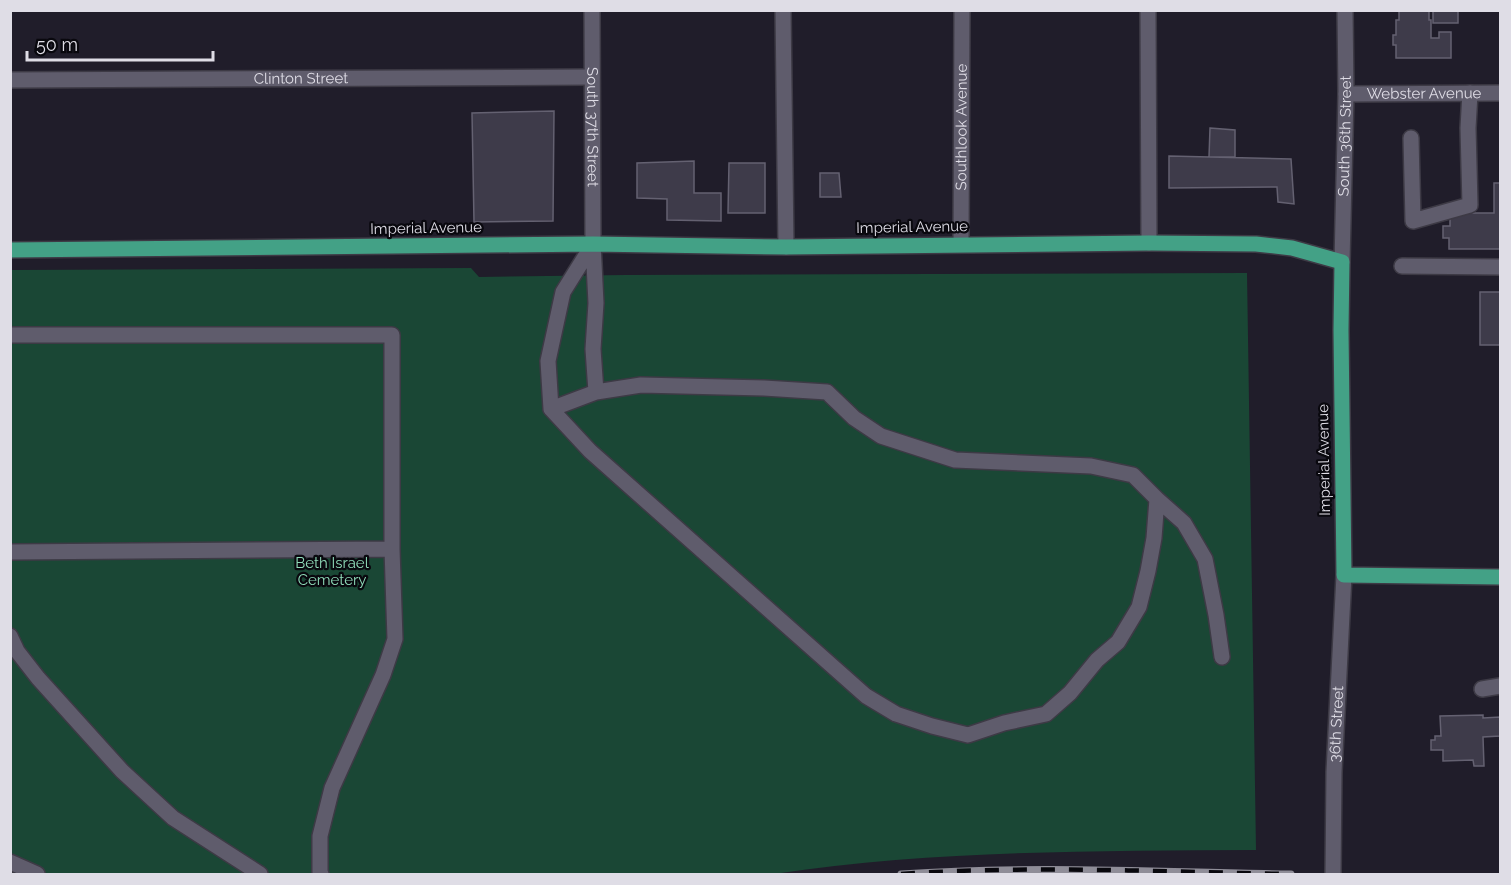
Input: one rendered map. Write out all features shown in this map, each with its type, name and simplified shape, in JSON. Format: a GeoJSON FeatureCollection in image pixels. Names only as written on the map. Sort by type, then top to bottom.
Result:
{"type":"FeatureCollection","features":[{"type":"Feature","properties":{"kind":"main road","name":"Imperial Avenue"},"geometry":{"type":"LineString","coordinates":[[10,250],[593,244],[786,247],[1149,243],[1256,244],[1292,248],[1342,262],[1344,575]]}},
{"type":"Feature","properties":{"kind":"main road"},"geometry":{"type":"LineString","coordinates":[[1344,575],[1500,577]]}},
{"type":"Feature","properties":{"kind":"street","name":"South 37th Street"},"geometry":{"type":"LineString","coordinates":[[592,10],[593,244],[596,303],[593,350],[596,392]]}},
{"type":"Feature","properties":{"kind":"street"},"geometry":{"type":"LineString","coordinates":[[783,10],[786,247]]}},
{"type":"Feature","properties":{"kind":"street","name":"Southlook Avenue"},"geometry":{"type":"LineString","coordinates":[[961,244],[962,10]]}},
{"type":"Feature","properties":{"kind":"street"},"geometry":{"type":"LineString","coordinates":[[1148,10],[1149,243]]}},
{"type":"Feature","properties":{"kind":"street","name":"South 36th Street"},"geometry":{"type":"LineString","coordinates":[[1342,262],[1346,94],[1345,10]]}},
{"type":"Feature","properties":{"kind":"street","name":"Clinton Street"},"geometry":{"type":"LineString","coordinates":[[10,80],[592,77]]}},
{"type":"Feature","properties":{"kind":"street"},"geometry":{"type":"LineString","coordinates":[[1411,138],[1413,221],[1470,205],[1468,128],[1470,93]]}},
{"type":"Feature","properties":{"kind":"street","name":"Webster Avenue"},"geometry":{"type":"LineString","coordinates":[[1346,94],[1500,93]]}},
{"type":"Feature","properties":{"kind":"street"},"geometry":{"type":"LineString","coordinates":[[593,244],[563,292],[548,362],[551,409],[590,451],[866,696],[896,714],[968,735],[1004,723],[1046,714],[1070,693],[1097,660],[1118,642],[1138,606],[1154,538],[1157,499]]}},
{"type":"Feature","properties":{"kind":"street"},"geometry":{"type":"LineString","coordinates":[[1402,266],[1500,267]]}},
{"type":"Feature","properties":{"kind":"street"},"geometry":{"type":"LineString","coordinates":[[10,334],[392,334],[392,549],[395,639],[383,675],[332,788],[320,836],[321,874]]}},
{"type":"Feature","properties":{"kind":"street"},"geometry":{"type":"LineString","coordinates":[[551,409],[596,392],[641,385],[826,392],[854,418],[881,436],[956,460],[1091,466],[1133,475],[1184,523],[1205,559],[1222,657]]}},
{"type":"Feature","properties":{"kind":"street"},"geometry":{"type":"LineString","coordinates":[[10,552],[392,549]]}},
{"type":"Feature","properties":{"kind":"street","name":"36th Street"},"geometry":{"type":"LineString","coordinates":[[1333,874],[1334,772],[1344,575]]}},
{"type":"Feature","properties":{"kind":"street"},"geometry":{"type":"LineString","coordinates":[[10,636],[17,651],[38,678],[122,771],[173,818],[261,874]]}},
{"type":"Feature","properties":{"kind":"street"},"geometry":{"type":"LineString","coordinates":[[1482,689],[1500,686]]}},
{"type":"Feature","properties":{"kind":"street"},"geometry":{"type":"LineString","coordinates":[[10,862],[37,874]]}},
{"type":"Feature","properties":{"kind":"green space","name":"Beth Israel Cemetery"},"geometry":{"type":"Polygon","coordinates":[[[471,268],[479,277],[1247,273],[1256,850],[1014,853],[894,860],[774,874],[11,874],[10,270],[471,268]]]}},
{"type":"Feature","properties":{"kind":"building"},"geometry":{"type":"Polygon","coordinates":[[[1399,10],[1429,10],[1431,38],[1439,38],[1439,32],[1451,32],[1451,58],[1396,58],[1393,35],[1396,35],[1399,10]]]}},
{"type":"Feature","properties":{"kind":"building"},"geometry":{"type":"Polygon","coordinates":[[[1433,10],[1458,10],[1458,23],[1433,23],[1433,10]]]}},
{"type":"Feature","properties":{"kind":"building"},"geometry":{"type":"Polygon","coordinates":[[[554,111],[553,221],[474,222],[472,113],[554,111]]]}},
{"type":"Feature","properties":{"kind":"building"},"geometry":{"type":"Polygon","coordinates":[[[1210,128],[1235,130],[1235,157],[1209,157],[1210,128]]]}},
{"type":"Feature","properties":{"kind":"building"},"geometry":{"type":"Polygon","coordinates":[[[1169,156],[1291,159],[1294,204],[1278,202],[1277,187],[1169,188],[1169,156]]]}},
{"type":"Feature","properties":{"kind":"building"},"geometry":{"type":"Polygon","coordinates":[[[694,161],[694,193],[721,193],[721,221],[667,220],[667,199],[637,198],[637,163],[694,161]]]}},
{"type":"Feature","properties":{"kind":"building"},"geometry":{"type":"Polygon","coordinates":[[[729,163],[765,163],[765,213],[728,213],[729,163]]]}},
{"type":"Feature","properties":{"kind":"building"},"geometry":{"type":"Polygon","coordinates":[[[820,173],[839,173],[841,197],[820,197],[820,173]]]}},
{"type":"Feature","properties":{"kind":"building"},"geometry":{"type":"Polygon","coordinates":[[[1494,183],[1500,183],[1500,249],[1449,249],[1449,238],[1443,238],[1443,226],[1450,226],[1450,213],[1494,213],[1494,183]]]}},
{"type":"Feature","properties":{"kind":"building"},"geometry":{"type":"Polygon","coordinates":[[[1480,292],[1500,292],[1500,345],[1480,345],[1480,292]]]}},
{"type":"Feature","properties":{"kind":"building"},"geometry":{"type":"Polygon","coordinates":[[[1483,715],[1483,718],[1500,717],[1500,736],[1483,737],[1484,766],[1474,766],[1473,760],[1443,761],[1443,750],[1431,750],[1431,740],[1435,740],[1435,736],[1441,736],[1440,716],[1483,715]]]}},
{"type":"Feature","properties":{"kind":"railway"},"geometry":{"type":"LineString","coordinates":[[901,874],[998,870],[1291,874]]}}]}
